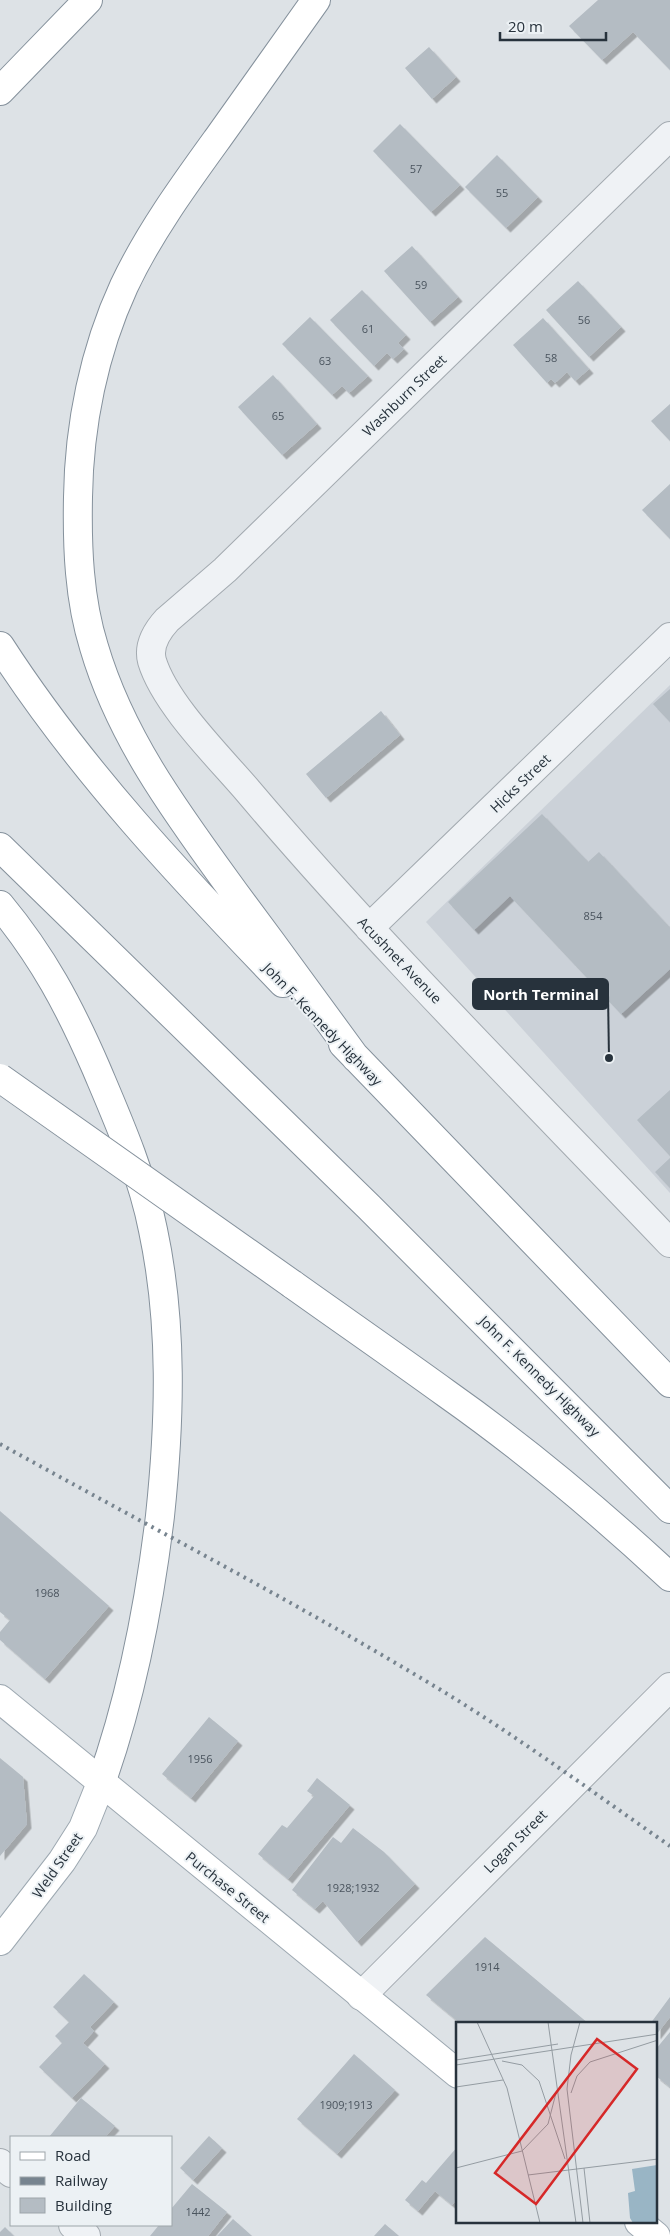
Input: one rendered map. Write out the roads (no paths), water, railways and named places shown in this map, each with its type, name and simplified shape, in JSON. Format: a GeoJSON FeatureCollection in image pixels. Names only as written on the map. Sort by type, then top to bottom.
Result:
{"type":"FeatureCollection","features":[{"type":"Feature","properties":{"kind":"main road"},"geometry":{"type":"LineString","coordinates":[[0,91],[88,0]]}},
{"type":"Feature","properties":{"kind":"main road"},"geometry":{"type":"LineString","coordinates":[[316,0],[184,185],[151,237],[124,286],[95,367],[85,419],[78,478],[79,555],[84,602],[93,645],[117,711],[141,758],[188,830],[356,1058]]}},
{"type":"Feature","properties":{"kind":"main road","name":"John F. Kennedy Highway"},"geometry":{"type":"LineString","coordinates":[[0,646],[57,728],[133,822],[220,917],[670,1383]]}},
{"type":"Feature","properties":{"kind":"main road","name":"John F. Kennedy Highway"},"geometry":{"type":"LineString","coordinates":[[0,847],[370,1207],[670,1509]]}},
{"type":"Feature","properties":{"kind":"main road","name":"Weld Street"},"geometry":{"type":"LineString","coordinates":[[0,905],[32,946],[64,998],[107,1095],[144,1195],[153,1229],[164,1302],[168,1383],[168,1422],[156,1549],[137,1656],[115,1742],[101,1783],[82,1828],[62,1861],[0,1940]]}},
{"type":"Feature","properties":{"kind":"main road"},"geometry":{"type":"LineString","coordinates":[[0,1078],[448,1394],[605,1520],[670,1577]]}},
{"type":"Feature","properties":{"kind":"main road","name":"Purchase Street"},"geometry":{"type":"LineString","coordinates":[[0,1699],[456,2072]]}},
{"type":"Feature","properties":{"kind":"main road"},"geometry":{"type":"LineString","coordinates":[[641,2224],[656,2236]]}},
{"type":"Feature","properties":{"kind":"street","name":"Washburn Street"},"geometry":{"type":"LineString","coordinates":[[152,659],[154,638],[167,620],[225,570],[670,136]]}},
{"type":"Feature","properties":{"kind":"street","name":"Hicks Street"},"geometry":{"type":"LineString","coordinates":[[369,928],[670,637]]}},
{"type":"Feature","properties":{"kind":"street","name":"Acushnet Avenue"},"geometry":{"type":"LineString","coordinates":[[152,659],[164,685],[189,722],[308,861],[369,928],[670,1243]]}},
{"type":"Feature","properties":{"kind":"street","name":"Logan Street"},"geometry":{"type":"LineString","coordinates":[[361,1996],[670,1687]]}},
{"type":"Feature","properties":{"kind":"street"},"geometry":{"type":"LineString","coordinates":[[0,2163],[10,2172]]}},
{"type":"Feature","properties":{"kind":"street"},"geometry":{"type":"LineString","coordinates":[[73,2226],[86,2236]]}},
{"type":"Feature","properties":{"kind":"railway"},"geometry":{"type":"LineString","coordinates":[[0,1444],[282,1598],[394,1662],[449,1695],[533,1750],[670,1846]]}},
{"type":"Feature","properties":{"kind":"place","name":"North Terminal"},"geometry":{"type":"Point","coordinates":[609,1058]}}]}
